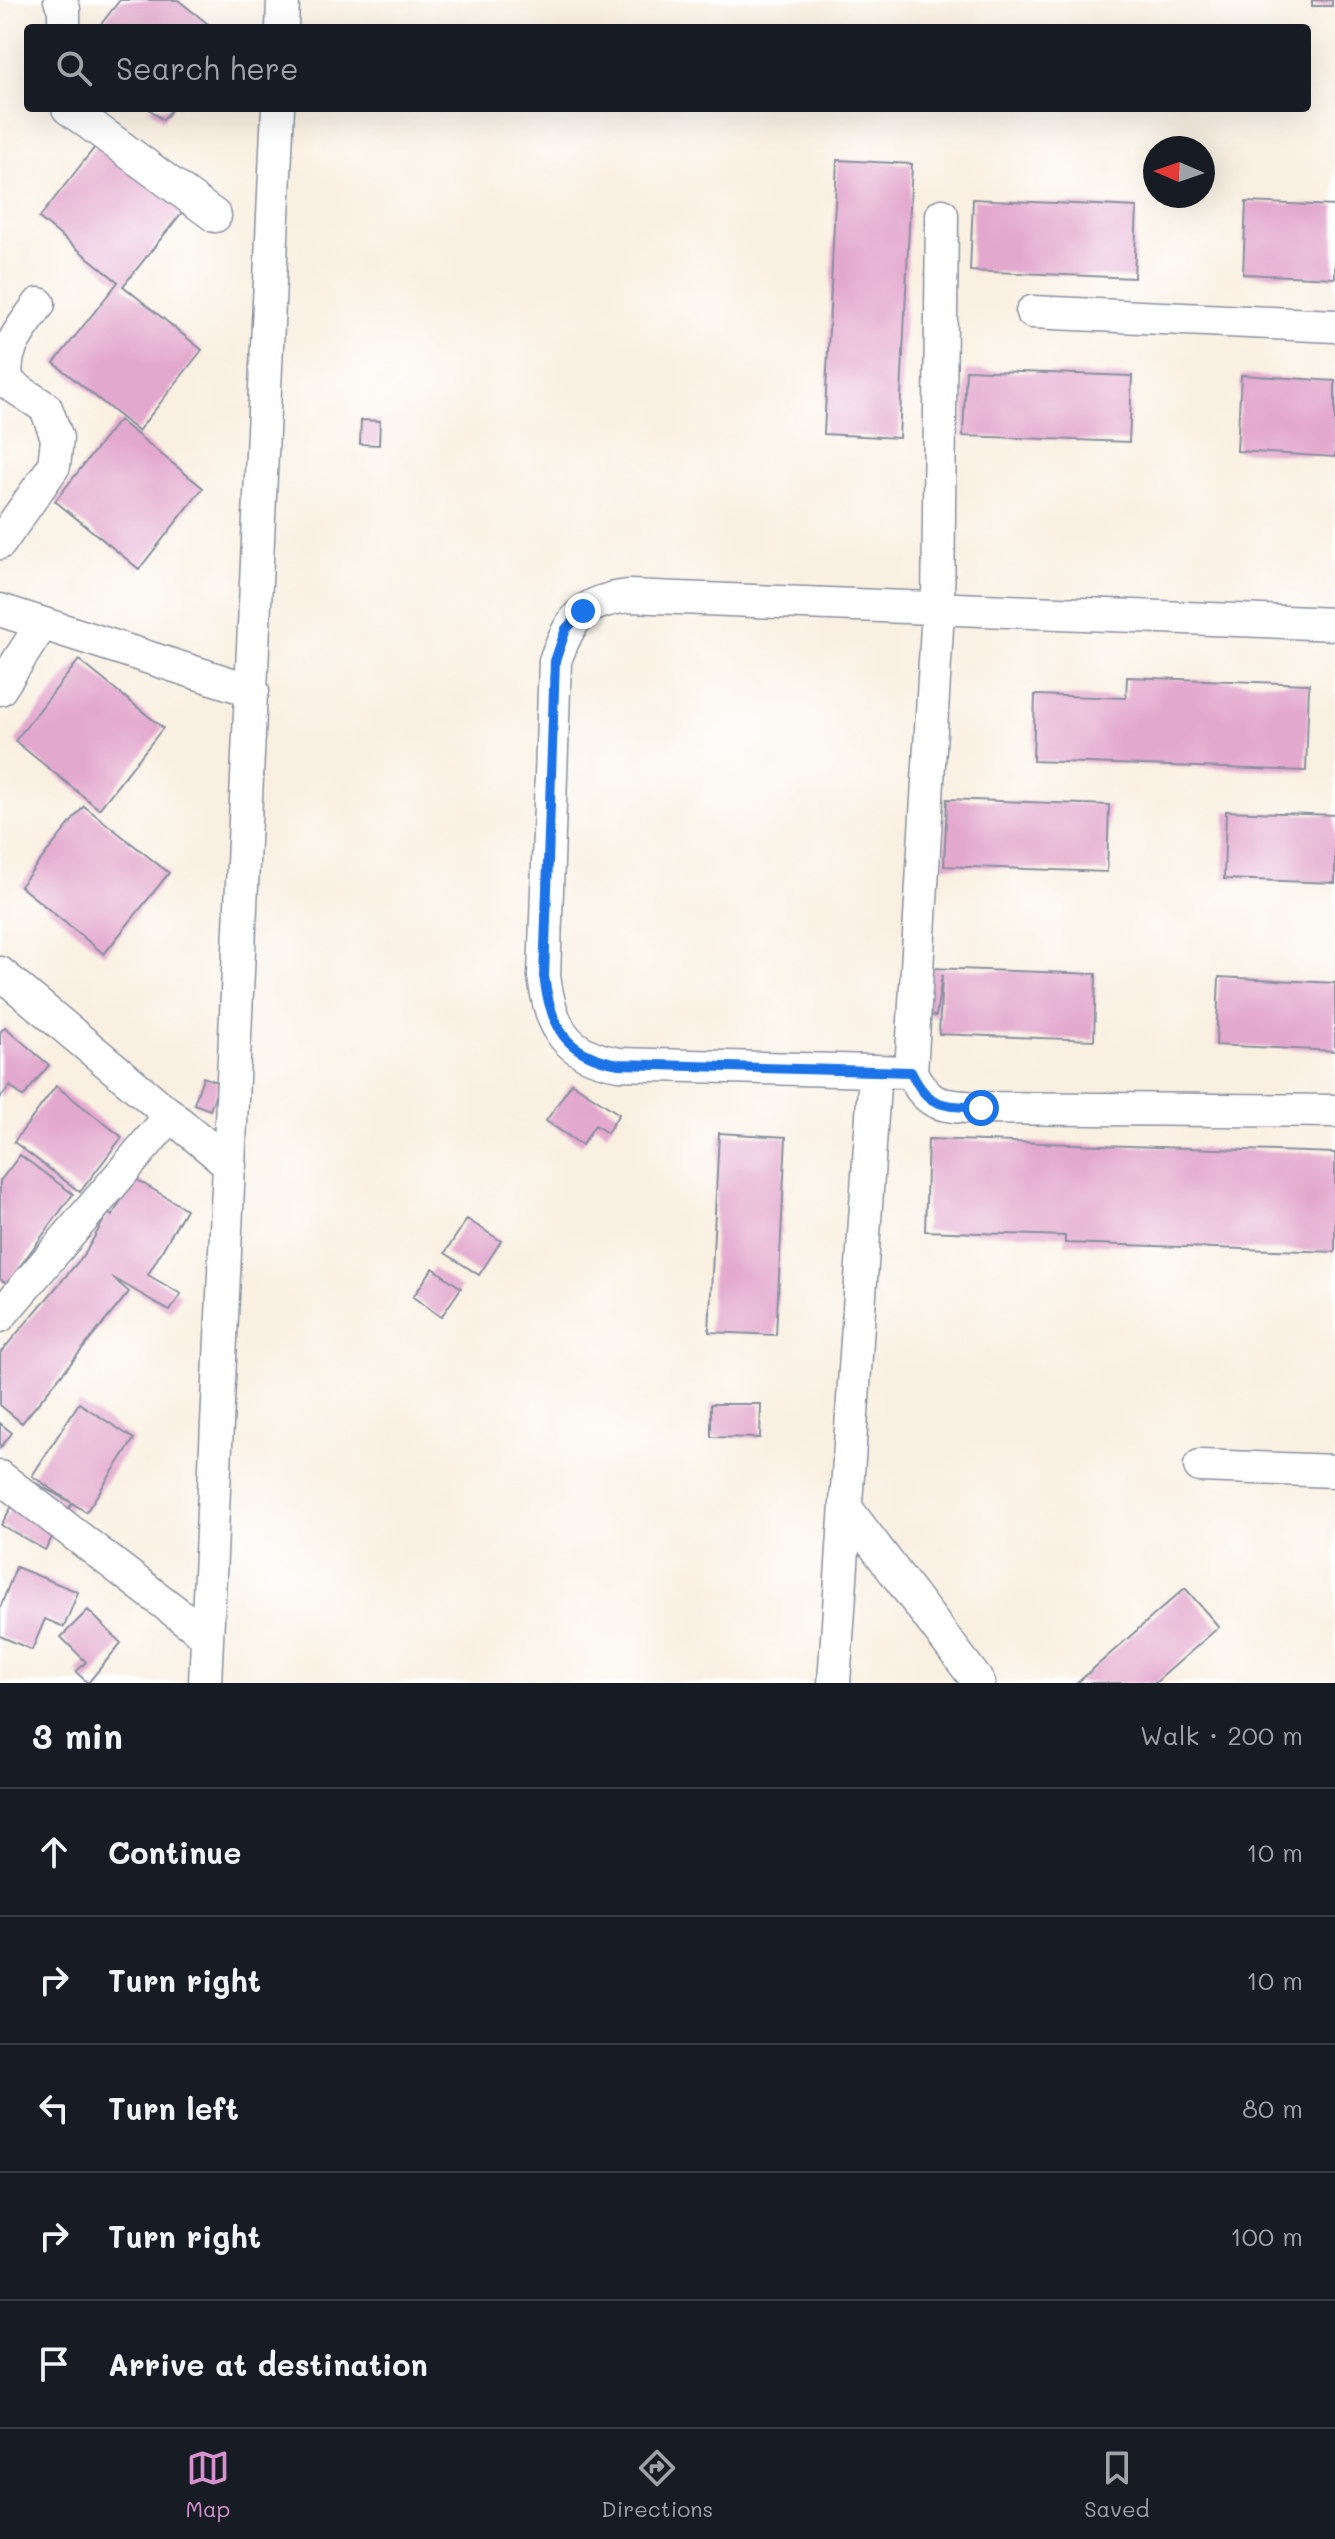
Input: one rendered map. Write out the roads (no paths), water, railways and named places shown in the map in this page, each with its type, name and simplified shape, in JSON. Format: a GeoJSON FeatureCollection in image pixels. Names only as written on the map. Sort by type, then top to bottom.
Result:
{"type":"FeatureCollection","features":[{"type":"Feature","properties":{"kind":"street"},"geometry":{"type":"LineString","coordinates":[[60,0],[64,9],[64,24]]}},
{"type":"Feature","properties":{"kind":"street"},"geometry":{"type":"LineString","coordinates":[[282,24],[283,0]]}},
{"type":"Feature","properties":{"kind":"street"},"geometry":{"type":"LineString","coordinates":[[73,112],[215,216]]}},
{"type":"Feature","properties":{"kind":"street"},"geometry":{"type":"LineString","coordinates":[[205,1683],[278,112]]}},
{"type":"Feature","properties":{"kind":"street"},"geometry":{"type":"LineString","coordinates":[[942,215],[938,610],[911,1072],[921,1093],[937,1105],[1335,1111]]}},
{"type":"Feature","properties":{"kind":"street"},"geometry":{"type":"LineString","coordinates":[[0,543],[54,466],[57,438],[46,408],[8,383],[3,368],[5,353],[39,304]]}},
{"type":"Feature","properties":{"kind":"street"},"geometry":{"type":"LineString","coordinates":[[1032,312],[1335,326]]}},
{"type":"Feature","properties":{"kind":"street"},"geometry":{"type":"LineString","coordinates":[[911,1072],[619,1064],[591,1059],[566,1042],[548,1006],[544,976],[555,661],[566,629],[599,599],[629,596],[1335,624]]}},
{"type":"Feature","properties":{"kind":"street"},"geometry":{"type":"LineString","coordinates":[[0,610],[253,691]]}},
{"type":"Feature","properties":{"kind":"street"},"geometry":{"type":"LineString","coordinates":[[0,689],[42,624]]}},
{"type":"Feature","properties":{"kind":"street"},"geometry":{"type":"LineString","coordinates":[[5,988],[171,1115],[230,1165]]}},
{"type":"Feature","properties":{"kind":"street"},"geometry":{"type":"LineString","coordinates":[[834,1683],[875,1071]]}},
{"type":"Feature","properties":{"kind":"street"},"geometry":{"type":"LineString","coordinates":[[0,1316],[171,1115]]}},
{"type":"Feature","properties":{"kind":"street"},"geometry":{"type":"LineString","coordinates":[[1200,1466],[1335,1471]]}},
{"type":"Feature","properties":{"kind":"street"},"geometry":{"type":"LineString","coordinates":[[0,1477],[207,1636]]}},
{"type":"Feature","properties":{"kind":"street"},"geometry":{"type":"LineString","coordinates":[[846,1508],[979,1683]]}}]}
